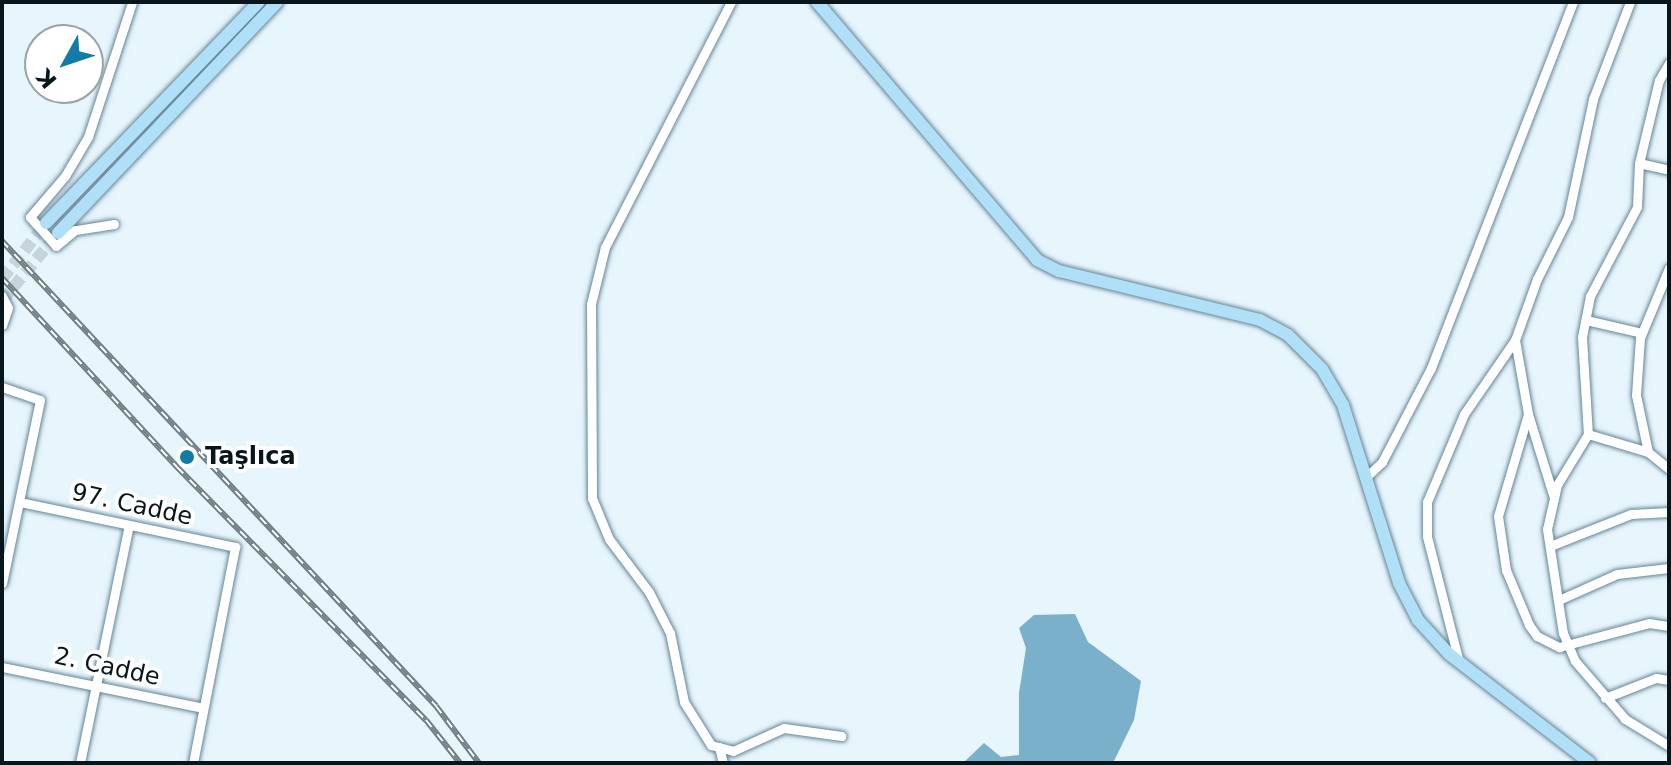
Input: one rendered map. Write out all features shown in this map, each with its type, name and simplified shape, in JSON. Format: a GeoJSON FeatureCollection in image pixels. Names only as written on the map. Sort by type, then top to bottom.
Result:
{"type":"FeatureCollection","features":[{"type":"Feature","properties":{"kind":"main road"},"geometry":{"type":"LineString","coordinates":[[46,223],[259,2]]}},
{"type":"Feature","properties":{"kind":"main road"},"geometry":{"type":"LineString","coordinates":[[58,233],[277,2]]}},
{"type":"Feature","properties":{"kind":"main road"},"geometry":{"type":"LineString","coordinates":[[817,2],[1037,260],[1059,271],[1260,320],[1288,335],[1322,369],[1343,405],[1412,608],[1459,662],[1590,763]]}},
{"type":"Feature","properties":{"kind":"street"},"geometry":{"type":"LineString","coordinates":[[114,224],[75,230],[56,246],[30,217],[65,176],[88,137],[132,2]]}},
{"type":"Feature","properties":{"kind":"street"},"geometry":{"type":"LineString","coordinates":[[731,2],[605,247],[591,304],[592,498],[609,539],[649,592],[670,633],[684,702],[711,745],[733,751],[784,728],[841,736]]}},
{"type":"Feature","properties":{"kind":"street"},"geometry":{"type":"LineString","coordinates":[[1366,477],[1382,462],[1431,368],[1573,2]]}},
{"type":"Feature","properties":{"kind":"street"},"geometry":{"type":"LineString","coordinates":[[1459,662],[1425,512],[1464,414],[1515,340],[1537,279],[1568,217],[1593,99],[1630,2]]}},
{"type":"Feature","properties":{"kind":"street"},"geometry":{"type":"LineString","coordinates":[[1669,63],[1659,80],[1639,163],[1637,207],[1590,296],[1586,320],[1588,434],[1554,499],[1547,529],[1569,646],[1605,698],[1625,719],[1669,746]]}},
{"type":"Feature","properties":{"kind":"street"},"geometry":{"type":"LineString","coordinates":[[1639,163],[1669,170]]}},
{"type":"Feature","properties":{"kind":"street"},"geometry":{"type":"LineString","coordinates":[[1648,452],[1636,395],[1642,333],[1669,268]]}},
{"type":"Feature","properties":{"kind":"street"},"geometry":{"type":"LineString","coordinates":[[2,296],[8,308],[2,325]]}},
{"type":"Feature","properties":{"kind":"street"},"geometry":{"type":"LineString","coordinates":[[1586,320],[1642,333]]}},
{"type":"Feature","properties":{"kind":"street"},"geometry":{"type":"LineString","coordinates":[[1515,340],[1528,414],[1554,499]]}},
{"type":"Feature","properties":{"kind":"street"},"geometry":{"type":"LineString","coordinates":[[2,387],[40,400],[2,583]]}},
{"type":"Feature","properties":{"kind":"street"},"geometry":{"type":"LineString","coordinates":[[1528,414],[1498,516],[1506,570],[1537,636],[1569,646],[1649,623],[1669,626]]}},
{"type":"Feature","properties":{"kind":"street"},"geometry":{"type":"LineString","coordinates":[[1588,434],[1648,452],[1669,469]]}},
{"type":"Feature","properties":{"kind":"street","name":"97. Cadde"},"geometry":{"type":"LineString","coordinates":[[20,502],[235,547],[203,708]]}},
{"type":"Feature","properties":{"kind":"street"},"geometry":{"type":"LineString","coordinates":[[1550,546],[1631,514],[1669,512]]}},
{"type":"Feature","properties":{"kind":"street"},"geometry":{"type":"LineString","coordinates":[[80,763],[129,525]]}},
{"type":"Feature","properties":{"kind":"street"},"geometry":{"type":"LineString","coordinates":[[1561,599],[1617,574],[1669,568]]}},
{"type":"Feature","properties":{"kind":"street","name":"2. Cadde"},"geometry":{"type":"LineString","coordinates":[[2,667],[97,683],[203,708]]}},
{"type":"Feature","properties":{"kind":"street"},"geometry":{"type":"LineString","coordinates":[[1605,698],[1656,678],[1669,680]]}},
{"type":"Feature","properties":{"kind":"street"},"geometry":{"type":"LineString","coordinates":[[193,763],[203,708]]}},
{"type":"Feature","properties":{"kind":"street"},"geometry":{"type":"LineString","coordinates":[[719,747],[723,763]]}},
{"type":"Feature","properties":{"kind":"water"},"geometry":{"type":"Polygon","coordinates":[[[1075,614],[1088,642],[1141,681],[1134,720],[1113,763],[963,763],[984,743],[1001,757],[1019,755],[1019,693],[1026,648],[1019,628],[1034,615],[1075,614]]]}},
{"type":"Feature","properties":{"kind":"tunnel"},"geometry":{"type":"LineString","coordinates":[[2,279],[46,223]]}},
{"type":"Feature","properties":{"kind":"tunnel"},"geometry":{"type":"LineString","coordinates":[[2,301],[58,233]]}},
{"type":"Feature","properties":{"kind":"railway"},"geometry":{"type":"LineString","coordinates":[[2,241],[436,706],[479,763]]}},
{"type":"Feature","properties":{"kind":"railway"},"geometry":{"type":"LineString","coordinates":[[2,278],[177,467],[426,720],[460,763]]}},
{"type":"Feature","properties":{"kind":"place","name":"Taşlıca"},"geometry":{"type":"Point","coordinates":[187,457]}}]}
